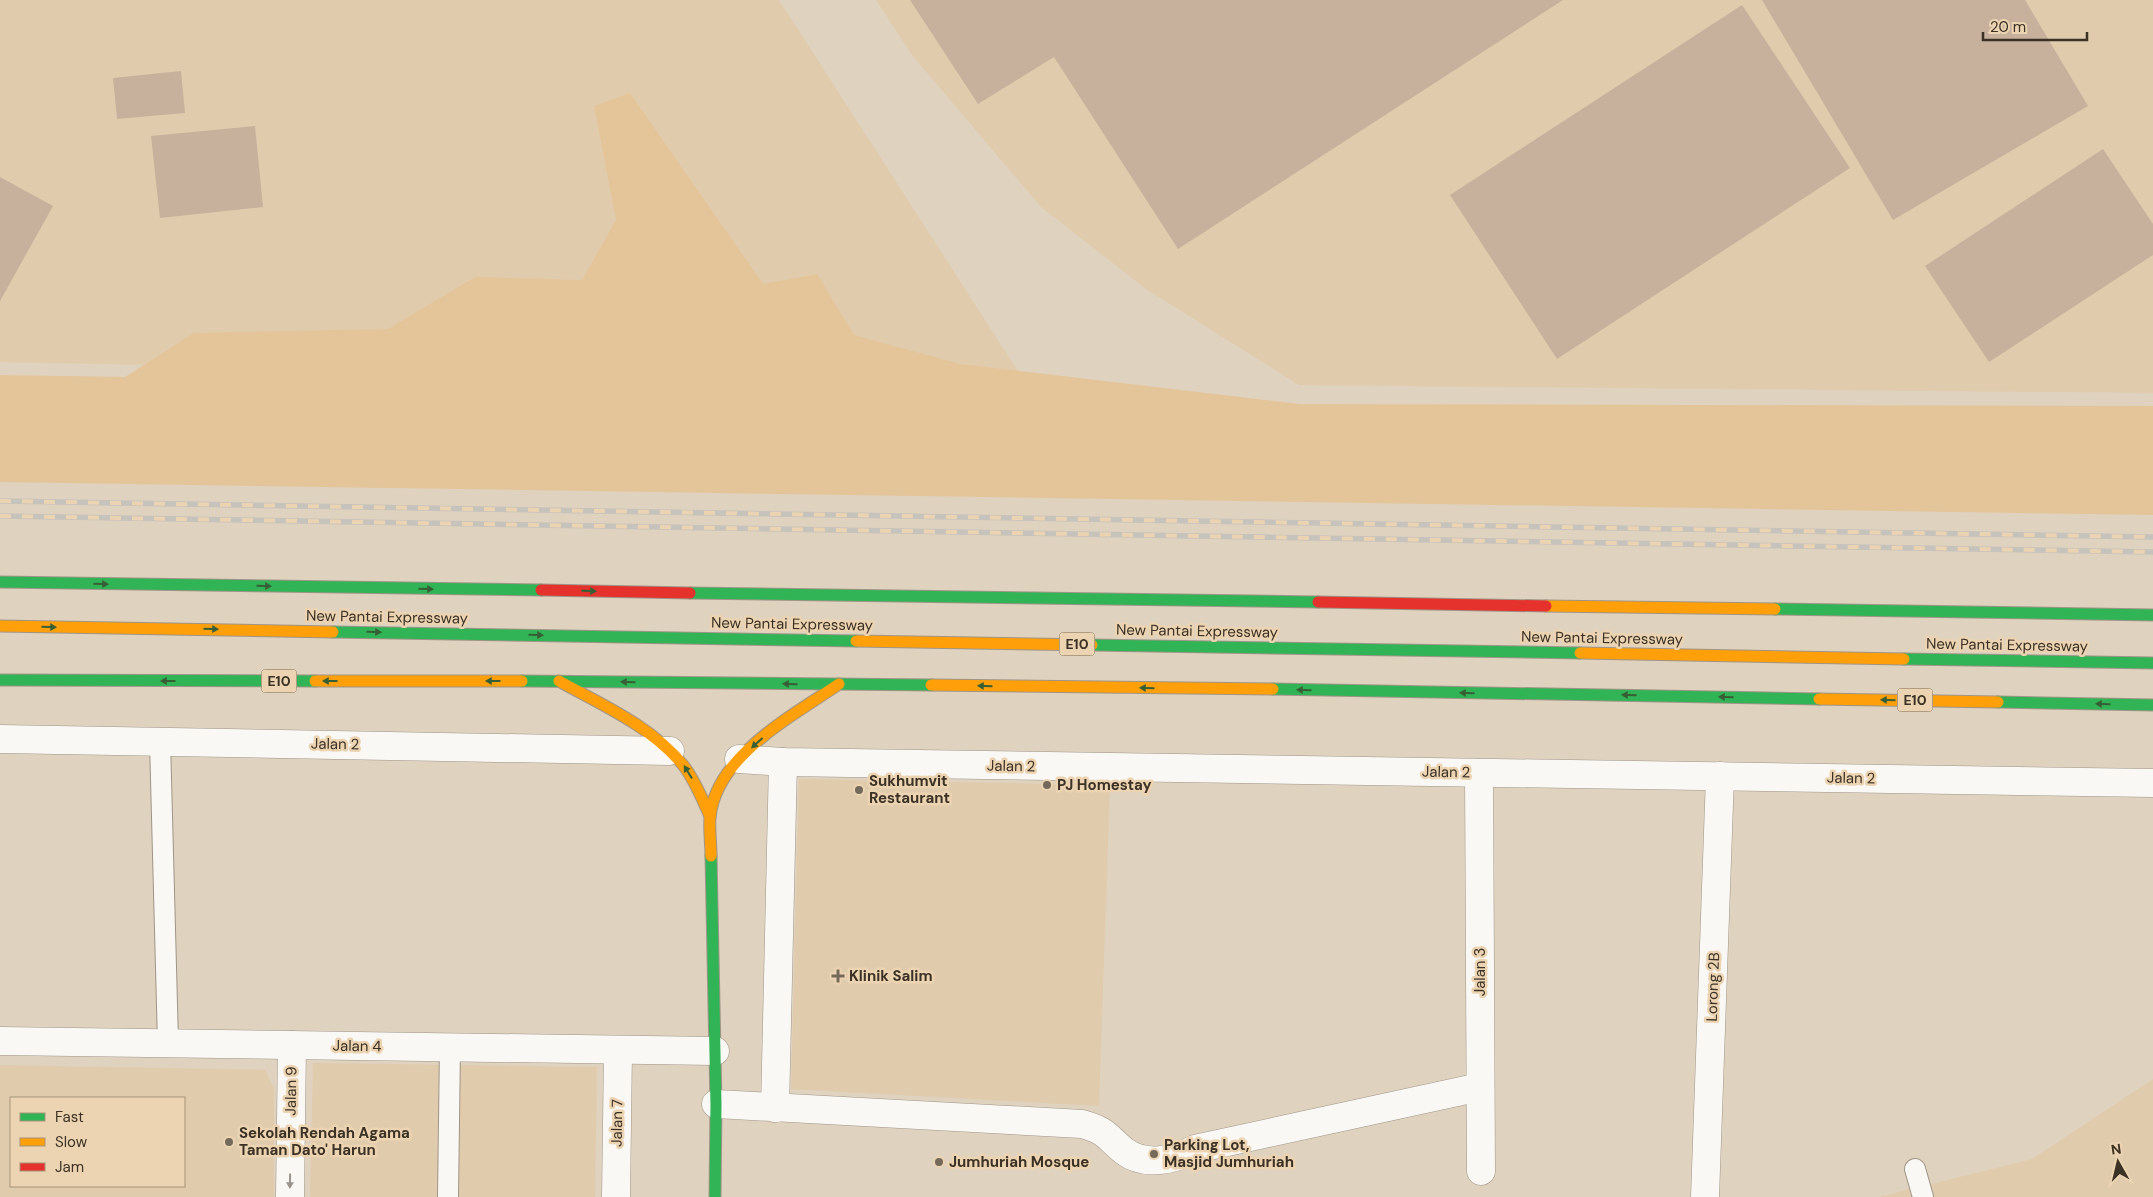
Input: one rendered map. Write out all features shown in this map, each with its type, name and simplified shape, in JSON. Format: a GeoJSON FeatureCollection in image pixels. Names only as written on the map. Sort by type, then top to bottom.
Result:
{"type":"FeatureCollection","features":[{"type":"Feature","properties":{"kind":"main road"},"geometry":{"type":"LineString","coordinates":[[0,582],[2153,615]]}},
{"type":"Feature","properties":{"kind":"main road","name":"New Pantai Expressway"},"geometry":{"type":"LineString","coordinates":[[0,626],[2153,662]]}},
{"type":"Feature","properties":{"kind":"main road","name":"E10"},"geometry":{"type":"LineString","coordinates":[[0,680],[559,681],[1206,688],[2153,705]]}},
{"type":"Feature","properties":{"kind":"main road"},"geometry":{"type":"LineString","coordinates":[[559,681],[638,727],[670,751],[683,765],[710,816]]}},
{"type":"Feature","properties":{"kind":"main road"},"geometry":{"type":"LineString","coordinates":[[715,1197],[716,1104],[710,816],[722,783],[739,759],[763,738],[839,684]]}},
{"type":"Feature","properties":{"kind":"street","name":"Jalan 2"},"geometry":{"type":"LineString","coordinates":[[0,739],[670,751]]}},
{"type":"Feature","properties":{"kind":"street","name":"Jalan 2"},"geometry":{"type":"LineString","coordinates":[[739,759],[783,762],[2153,783]]}},
{"type":"Feature","properties":{"kind":"street"},"geometry":{"type":"LineString","coordinates":[[775,1108],[783,762]]}},
{"type":"Feature","properties":{"kind":"street","name":"Jalan 3"},"geometry":{"type":"LineString","coordinates":[[1479,773],[1481,1171]]}},
{"type":"Feature","properties":{"kind":"street","name":"Lorong 2B"},"geometry":{"type":"LineString","coordinates":[[1705,1197],[1720,776]]}},
{"type":"Feature","properties":{"kind":"street","name":"Jalan 4"},"geometry":{"type":"LineString","coordinates":[[0,1041],[715,1051]]}},
{"type":"Feature","properties":{"kind":"street","name":"Jalan 9"},"geometry":{"type":"LineString","coordinates":[[290,1197],[292,1045]]}},
{"type":"Feature","properties":{"kind":"street","name":"Jalan 7"},"geometry":{"type":"LineString","coordinates":[[616,1197],[618,1050]]}},
{"type":"Feature","properties":{"kind":"street"},"geometry":{"type":"LineString","coordinates":[[716,1104],[1082,1124],[1098,1128],[1114,1139],[1125,1151],[1139,1159],[1164,1160],[1181,1156],[1195,1149],[1480,1087]]}},
{"type":"Feature","properties":{"kind":"lane"},"geometry":{"type":"LineString","coordinates":[[160,741],[168,1043]]}},
{"type":"Feature","properties":{"kind":"lane"},"geometry":{"type":"LineString","coordinates":[[448,1197],[450,1047]]}},
{"type":"Feature","properties":{"kind":"lane"},"geometry":{"type":"LineString","coordinates":[[1915,1169],[1922,1197]]}},
{"type":"Feature","properties":{"kind":"shaded area"},"geometry":{"type":"Polygon","coordinates":[[[0,0],[779,0],[1025,382],[0,362],[0,0]]]}},
{"type":"Feature","properties":{"kind":"shaded area"},"geometry":{"type":"Polygon","coordinates":[[[876,0],[2153,0],[2153,393],[1299,385],[1146,289],[1041,207],[912,55],[876,0]]]}},
{"type":"Feature","properties":{"kind":"shaded area"},"geometry":{"type":"Polygon","coordinates":[[[630,93],[763,284],[817,274],[854,335],[960,364],[1300,404],[2153,406],[2153,515],[0,482],[0,375],[125,377],[194,333],[388,329],[475,277],[582,280],[616,220],[594,106],[630,93]]]}},
{"type":"Feature","properties":{"kind":"shaded area"},"geometry":{"type":"Polygon","coordinates":[[[799,779],[1110,785],[1099,1106],[791,1089],[799,779]]]}},
{"type":"Feature","properties":{"kind":"shaded area"},"geometry":{"type":"Polygon","coordinates":[[[313,1063],[597,1067],[595,1197],[310,1197],[313,1063]]]}},
{"type":"Feature","properties":{"kind":"shaded area","name":"Sekolah Rendah Agama Taman Dato' Harun"},"geometry":{"type":"Polygon","coordinates":[[[0,1065],[265,1070],[274,1088],[274,1197],[0,1197],[0,1065]]]}},
{"type":"Feature","properties":{"kind":"shaded area"},"geometry":{"type":"Polygon","coordinates":[[[2153,1079],[2153,1197],[1879,1197],[2032,1159],[2153,1079]]]}},
{"type":"Feature","properties":{"kind":"building"},"geometry":{"type":"Polygon","coordinates":[[[910,0],[1563,0],[1178,249],[1054,57],[978,104],[910,0]]]}},
{"type":"Feature","properties":{"kind":"building"},"geometry":{"type":"Polygon","coordinates":[[[1762,0],[2025,0],[2088,106],[1893,220],[1762,0]]]}},
{"type":"Feature","properties":{"kind":"building"},"geometry":{"type":"Polygon","coordinates":[[[1742,5],[1850,168],[1557,359],[1450,195],[1742,5]]]}},
{"type":"Feature","properties":{"kind":"building"},"geometry":{"type":"Polygon","coordinates":[[[181,71],[185,113],[117,119],[113,78],[181,71]]]}},
{"type":"Feature","properties":{"kind":"building"},"geometry":{"type":"Polygon","coordinates":[[[255,126],[263,207],[160,218],[151,136],[255,126]]]}},
{"type":"Feature","properties":{"kind":"building"},"geometry":{"type":"Polygon","coordinates":[[[2103,149],[2153,224],[2153,255],[1989,362],[1925,266],[2103,149]]]}},
{"type":"Feature","properties":{"kind":"building"},"geometry":{"type":"Polygon","coordinates":[[[0,177],[53,206],[0,301],[0,177]]]}},
{"type":"Feature","properties":{"kind":"railway"},"geometry":{"type":"LineString","coordinates":[[0,501],[2153,537]]}},
{"type":"Feature","properties":{"kind":"railway"},"geometry":{"type":"LineString","coordinates":[[0,516],[2153,552]]}},
{"type":"Feature","properties":{"kind":"traffic: fast"},"geometry":{"type":"LineString","coordinates":[[0,582],[541,590]]}},
{"type":"Feature","properties":{"kind":"traffic: fast"},"geometry":{"type":"LineString","coordinates":[[690,593],[1318,602]]}},
{"type":"Feature","properties":{"kind":"traffic: fast"},"geometry":{"type":"LineString","coordinates":[[1775,609],[2153,615]]}},
{"type":"Feature","properties":{"kind":"traffic: fast"},"geometry":{"type":"LineString","coordinates":[[333,632],[856,641]]}},
{"type":"Feature","properties":{"kind":"traffic: fast"},"geometry":{"type":"LineString","coordinates":[[1092,645],[1580,653]]}},
{"type":"Feature","properties":{"kind":"traffic: fast"},"geometry":{"type":"LineString","coordinates":[[1904,659],[2153,663]]}},
{"type":"Feature","properties":{"kind":"traffic: fast"},"geometry":{"type":"LineString","coordinates":[[0,680],[315,681]]}},
{"type":"Feature","properties":{"kind":"traffic: fast"},"geometry":{"type":"LineString","coordinates":[[522,681],[931,685]]}},
{"type":"Feature","properties":{"kind":"traffic: fast"},"geometry":{"type":"LineString","coordinates":[[1273,689],[1819,699]]}},
{"type":"Feature","properties":{"kind":"traffic: fast"},"geometry":{"type":"LineString","coordinates":[[1998,702],[2153,705]]}},
{"type":"Feature","properties":{"kind":"traffic: fast"},"geometry":{"type":"LineString","coordinates":[[711,856],[716,1104],[715,1197]]}},
{"type":"Feature","properties":{"kind":"traffic: slow"},"geometry":{"type":"LineString","coordinates":[[1546,606],[1775,609]]}},
{"type":"Feature","properties":{"kind":"traffic: slow"},"geometry":{"type":"LineString","coordinates":[[0,626],[333,632]]}},
{"type":"Feature","properties":{"kind":"traffic: slow"},"geometry":{"type":"LineString","coordinates":[[856,641],[1092,645]]}},
{"type":"Feature","properties":{"kind":"traffic: slow"},"geometry":{"type":"LineString","coordinates":[[1580,653],[1904,659]]}},
{"type":"Feature","properties":{"kind":"traffic: slow"},"geometry":{"type":"LineString","coordinates":[[315,681],[522,681]]}},
{"type":"Feature","properties":{"kind":"traffic: slow"},"geometry":{"type":"LineString","coordinates":[[559,681],[625,717],[670,751],[691,777],[710,816]]}},
{"type":"Feature","properties":{"kind":"traffic: slow"},"geometry":{"type":"LineString","coordinates":[[711,856],[710,818],[715,796],[726,775],[760,739],[839,684]]}},
{"type":"Feature","properties":{"kind":"traffic: slow"},"geometry":{"type":"LineString","coordinates":[[931,685],[1273,689]]}},
{"type":"Feature","properties":{"kind":"traffic: slow"},"geometry":{"type":"LineString","coordinates":[[1819,699],[1998,702]]}},
{"type":"Feature","properties":{"kind":"traffic: jam"},"geometry":{"type":"LineString","coordinates":[[541,590],[690,593]]}},
{"type":"Feature","properties":{"kind":"traffic: jam"},"geometry":{"type":"LineString","coordinates":[[1318,602],[1546,606]]}},
{"type":"Feature","properties":{"kind":"place","name":"PJ Homestay"},"geometry":{"type":"Point","coordinates":[1047,785]}},
{"type":"Feature","properties":{"kind":"place","name":"Sukhumvit Restaurant"},"geometry":{"type":"Point","coordinates":[859,790]}},
{"type":"Feature","properties":{"kind":"place","name":"Klinik Salim"},"geometry":{"type":"Point","coordinates":[838,976]}},
{"type":"Feature","properties":{"kind":"place","name":"Sekolah Rendah Agama Taman Dato' Harun"},"geometry":{"type":"Point","coordinates":[229,1142]}},
{"type":"Feature","properties":{"kind":"place","name":"Parking Lot, Masjid Jumhuriah"},"geometry":{"type":"Point","coordinates":[1154,1154]}},
{"type":"Feature","properties":{"kind":"place","name":"Jumhuriah Mosque"},"geometry":{"type":"Point","coordinates":[939,1162]}}]}
